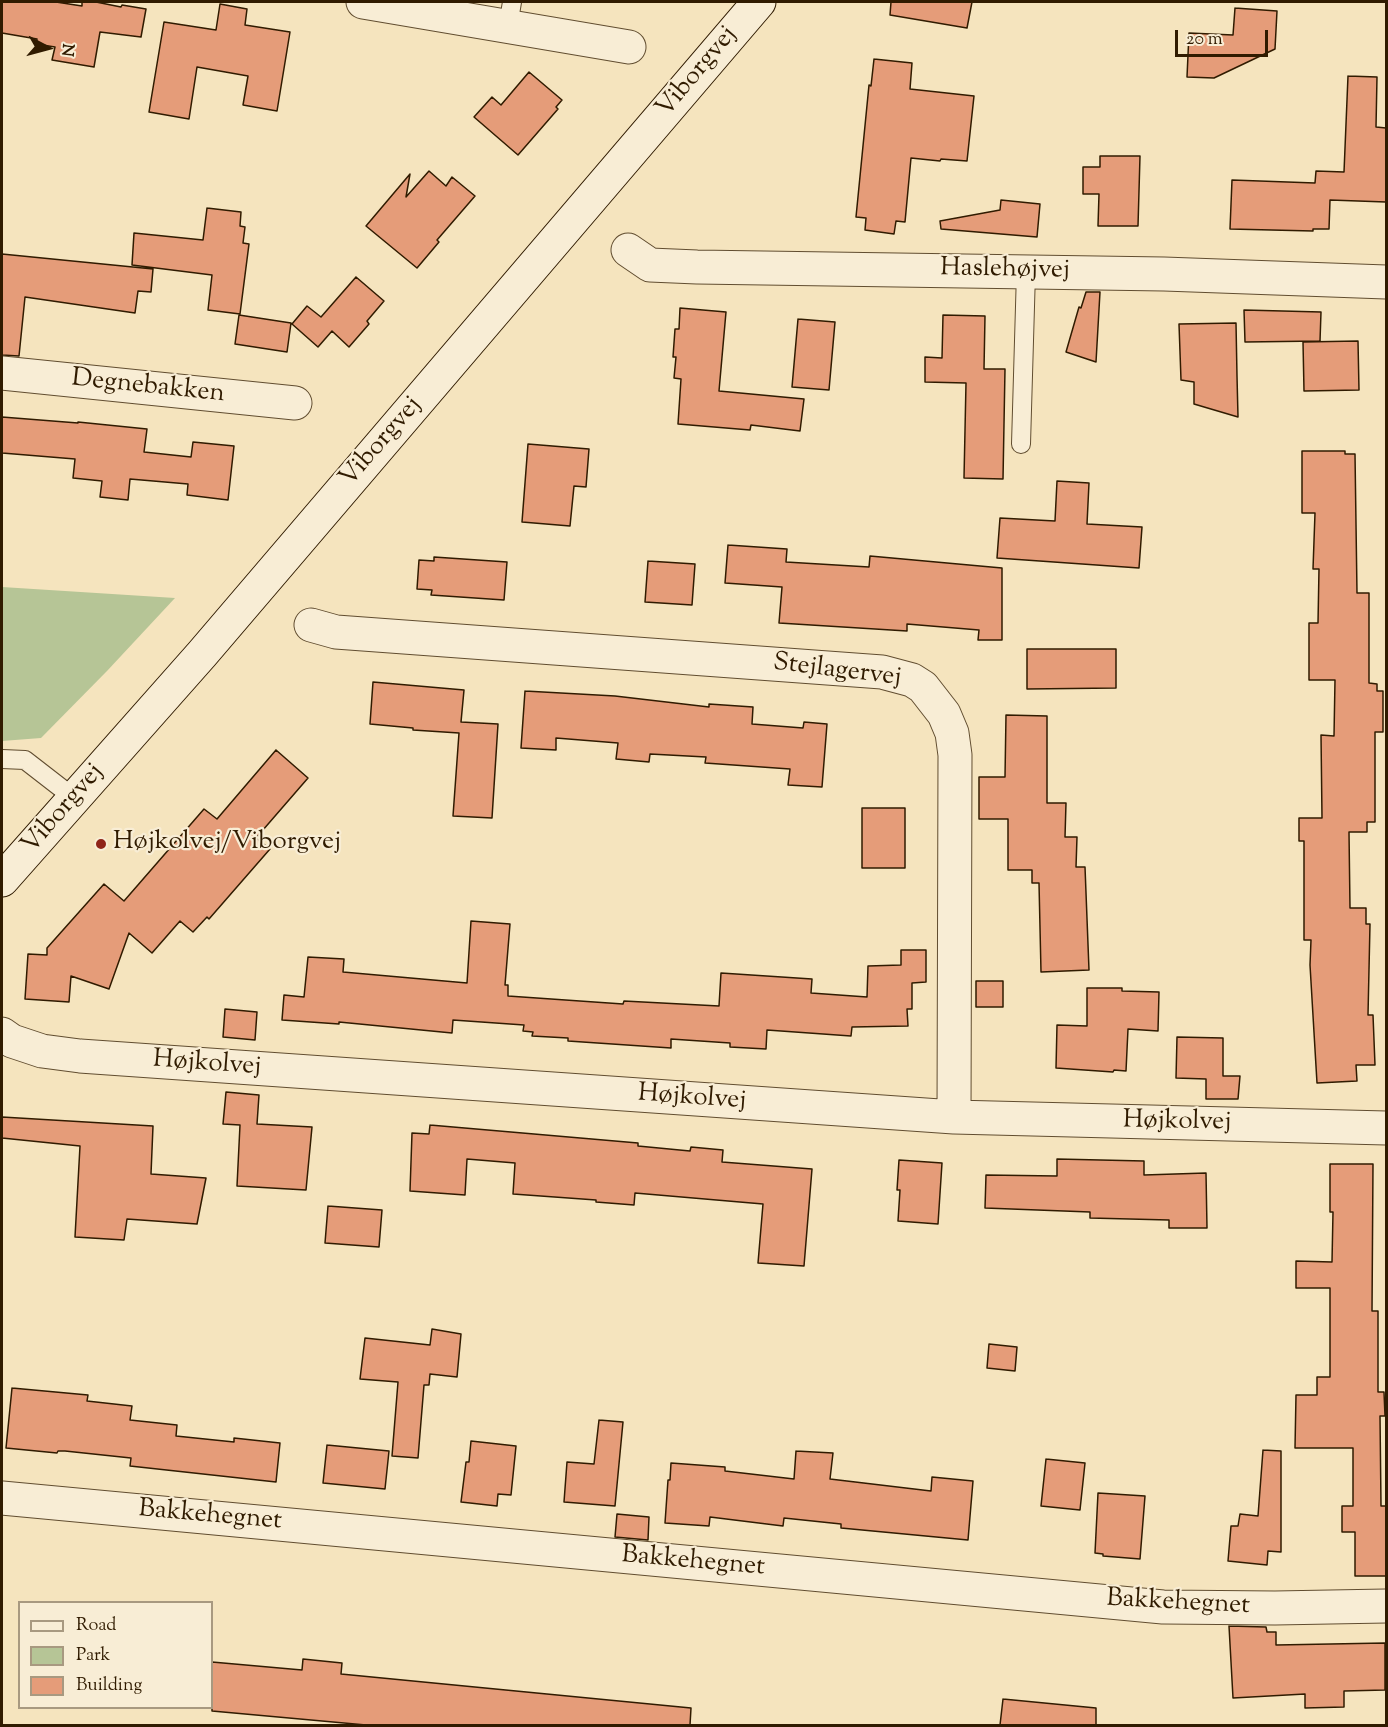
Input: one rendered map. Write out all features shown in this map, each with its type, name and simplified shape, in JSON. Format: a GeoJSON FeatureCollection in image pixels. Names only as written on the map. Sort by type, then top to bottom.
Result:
{"type":"FeatureCollection","features":[{"type":"Feature","properties":{"kind":"street"},"geometry":{"type":"LineString","coordinates":[[363,2],[510,14],[629,47]]}},
{"type":"Feature","properties":{"kind":"street","name":"Viborgvej"},"geometry":{"type":"LineString","coordinates":[[2,880],[202,654],[759,2]]}},
{"type":"Feature","properties":{"kind":"street","name":"Haslehøjvej"},"geometry":{"type":"LineString","coordinates":[[628,250],[650,265],[1176,274],[1386,282]]}},
{"type":"Feature","properties":{"kind":"street","name":"Degnebakken"},"geometry":{"type":"LineString","coordinates":[[2,373],[295,403]]}},
{"type":"Feature","properties":{"kind":"street","name":"Stejlagervej"},"geometry":{"type":"LineString","coordinates":[[311,625],[336,632],[882,672],[912,680],[923,687],[944,714],[952,733],[955,755],[954,1118]]}},
{"type":"Feature","properties":{"kind":"street","name":"Højkolvej"},"geometry":{"type":"LineString","coordinates":[[2,1034],[12,1041],[42,1051],[80,1056],[954,1118],[1386,1128]]}},
{"type":"Feature","properties":{"kind":"street","name":"Bakkehegnet"},"geometry":{"type":"LineString","coordinates":[[2,1498],[1163,1606],[1275,1608],[1386,1606]]}},
{"type":"Feature","properties":{"kind":"lane"},"geometry":{"type":"LineString","coordinates":[[1021,444],[1026,272]]}},
{"type":"Feature","properties":{"kind":"lane"},"geometry":{"type":"LineString","coordinates":[[2,759],[25,760],[74,798]]}},
{"type":"Feature","properties":{"kind":"green space"},"geometry":{"type":"Polygon","coordinates":[[[2,587],[175,598],[41,738],[2,741],[2,587]]]}},
{"type":"Feature","properties":{"kind":"building"},"geometry":{"type":"Polygon","coordinates":[[[2,2],[56,2],[82,6],[82,2],[96,2],[146,9],[141,37],[100,32],[94,67],[52,60],[55,47],[36,44],[37,39],[2,33],[2,2]]]}},
{"type":"Feature","properties":{"kind":"building"},"geometry":{"type":"Polygon","coordinates":[[[891,2],[972,2],[967,28],[890,15],[891,2]]]}},
{"type":"Feature","properties":{"kind":"building"},"geometry":{"type":"Polygon","coordinates":[[[220,4],[247,9],[245,25],[290,32],[277,111],[243,105],[248,76],[197,67],[189,119],[149,112],[164,22],[216,30],[220,4]]]}},
{"type":"Feature","properties":{"kind":"building"},"geometry":{"type":"Polygon","coordinates":[[[1235,8],[1277,11],[1275,49],[1214,78],[1187,77],[1189,33],[1233,35],[1235,8]]]}},
{"type":"Feature","properties":{"kind":"building"},"geometry":{"type":"Polygon","coordinates":[[[874,59],[912,63],[910,89],[974,96],[967,161],[911,158],[905,222],[896,221],[894,234],[865,230],[866,218],[856,217],[869,85],[871,86],[874,59]]]}},
{"type":"Feature","properties":{"kind":"building"},"geometry":{"type":"Polygon","coordinates":[[[529,72],[562,100],[556,107],[558,109],[518,155],[474,117],[492,97],[501,105],[529,72]]]}},
{"type":"Feature","properties":{"kind":"building"},"geometry":{"type":"Polygon","coordinates":[[[1348,76],[1377,77],[1376,127],[1386,128],[1386,202],[1330,200],[1329,229],[1313,229],[1313,231],[1230,229],[1232,180],[1315,183],[1316,171],[1344,172],[1348,76]]]}},
{"type":"Feature","properties":{"kind":"building"},"geometry":{"type":"Polygon","coordinates":[[[1100,156],[1140,156],[1138,226],[1098,226],[1099,194],[1083,194],[1083,167],[1100,167],[1100,156]]]}},
{"type":"Feature","properties":{"kind":"building"},"geometry":{"type":"Polygon","coordinates":[[[429,171],[446,186],[452,177],[475,196],[437,240],[439,242],[417,268],[366,226],[410,174],[406,197],[429,171]]]}},
{"type":"Feature","properties":{"kind":"building"},"geometry":{"type":"Polygon","coordinates":[[[1001,200],[1040,204],[1037,237],[941,229],[940,221],[1000,210],[1001,200]]]}},
{"type":"Feature","properties":{"kind":"building"},"geometry":{"type":"Polygon","coordinates":[[[207,208],[241,212],[240,226],[245,227],[243,243],[249,244],[240,314],[208,310],[212,275],[132,265],[134,233],[203,240],[207,208]]]}},
{"type":"Feature","properties":{"kind":"building"},"geometry":{"type":"Polygon","coordinates":[[[2,254],[153,269],[151,292],[138,291],[135,313],[25,297],[19,356],[2,355],[2,254]]]}},
{"type":"Feature","properties":{"kind":"building"},"geometry":{"type":"Polygon","coordinates":[[[356,277],[384,301],[367,321],[369,324],[349,347],[332,331],[318,347],[292,324],[307,306],[321,317],[356,277]]]}},
{"type":"Feature","properties":{"kind":"building"},"geometry":{"type":"Polygon","coordinates":[[[1086,292],[1100,292],[1096,362],[1066,352],[1079,307],[1081,308],[1086,292]]]}},
{"type":"Feature","properties":{"kind":"building"},"geometry":{"type":"Polygon","coordinates":[[[680,308],[726,312],[719,391],[804,399],[800,431],[751,425],[750,430],[678,424],[681,379],[674,378],[676,357],[673,357],[675,329],[679,329],[680,308]]]}},
{"type":"Feature","properties":{"kind":"building"},"geometry":{"type":"Polygon","coordinates":[[[1244,310],[1321,312],[1320,341],[1245,342],[1244,310]]]}},
{"type":"Feature","properties":{"kind":"building"},"geometry":{"type":"Polygon","coordinates":[[[239,315],[291,323],[287,352],[235,344],[239,315]]]}},
{"type":"Feature","properties":{"kind":"building"},"geometry":{"type":"Polygon","coordinates":[[[943,315],[985,316],[984,369],[1005,369],[1003,479],[964,478],[966,383],[925,382],[925,357],[942,358],[943,315]]]}},
{"type":"Feature","properties":{"kind":"building"},"geometry":{"type":"Polygon","coordinates":[[[798,319],[835,322],[829,390],[792,387],[798,319]]]}},
{"type":"Feature","properties":{"kind":"building"},"geometry":{"type":"Polygon","coordinates":[[[1236,323],[1238,417],[1194,404],[1194,382],[1181,380],[1179,324],[1236,323]]]}},
{"type":"Feature","properties":{"kind":"building"},"geometry":{"type":"Polygon","coordinates":[[[1358,341],[1359,390],[1304,391],[1303,342],[1358,341]]]}},
{"type":"Feature","properties":{"kind":"building"},"geometry":{"type":"Polygon","coordinates":[[[2,417],[147,429],[144,452],[191,457],[193,442],[234,446],[228,500],[187,495],[188,484],[130,479],[128,500],[100,497],[102,481],[73,478],[75,459],[2,453],[2,417]]]}},
{"type":"Feature","properties":{"kind":"building"},"geometry":{"type":"Polygon","coordinates":[[[528,444],[589,449],[586,487],[574,486],[570,526],[522,522],[528,444]]]}},
{"type":"Feature","properties":{"kind":"building"},"geometry":{"type":"Polygon","coordinates":[[[1302,451],[1345,451],[1345,454],[1355,454],[1357,593],[1369,593],[1369,683],[1377,684],[1377,691],[1383,691],[1383,732],[1375,732],[1375,822],[1367,822],[1367,832],[1349,832],[1350,908],[1366,908],[1366,924],[1370,924],[1368,1015],[1373,1015],[1375,1065],[1356,1065],[1357,1081],[1317,1083],[1310,965],[1311,940],[1304,940],[1304,841],[1299,841],[1299,818],[1322,818],[1321,735],[1334,736],[1335,680],[1309,680],[1309,623],[1318,623],[1319,569],[1313,569],[1315,513],[1302,513],[1302,451]]]}},
{"type":"Feature","properties":{"kind":"building"},"geometry":{"type":"Polygon","coordinates":[[[1057,481],[1089,483],[1087,524],[1142,527],[1139,568],[997,558],[1000,518],[1055,521],[1057,481]]]}},
{"type":"Feature","properties":{"kind":"building"},"geometry":{"type":"Polygon","coordinates":[[[728,545],[787,549],[786,562],[869,567],[870,556],[1002,568],[1002,640],[978,640],[979,630],[907,624],[907,631],[779,623],[782,587],[725,583],[728,545]]]}},
{"type":"Feature","properties":{"kind":"building"},"geometry":{"type":"Polygon","coordinates":[[[434,557],[507,562],[504,600],[431,595],[432,590],[417,589],[419,560],[434,561],[434,557]]]}},
{"type":"Feature","properties":{"kind":"building"},"geometry":{"type":"Polygon","coordinates":[[[648,561],[695,564],[692,605],[645,602],[648,561]]]}},
{"type":"Feature","properties":{"kind":"building"},"geometry":{"type":"Polygon","coordinates":[[[1027,649],[1116,649],[1116,688],[1027,689],[1027,649]]]}},
{"type":"Feature","properties":{"kind":"building"},"geometry":{"type":"Polygon","coordinates":[[[373,682],[464,690],[461,722],[498,724],[492,818],[453,816],[459,733],[370,724],[373,682]]]}},
{"type":"Feature","properties":{"kind":"building"},"geometry":{"type":"Polygon","coordinates":[[[525,691],[615,696],[709,707],[709,704],[753,707],[752,724],[803,728],[804,722],[827,724],[822,787],[788,785],[790,769],[705,763],[706,757],[650,754],[649,762],[616,759],[618,743],[556,738],[556,750],[521,748],[525,691]]]}},
{"type":"Feature","properties":{"kind":"building"},"geometry":{"type":"Polygon","coordinates":[[[1006,715],[1047,716],[1047,803],[1066,803],[1065,837],[1077,837],[1076,867],[1085,867],[1089,970],[1041,972],[1039,883],[1032,883],[1032,870],[1008,870],[1008,819],[979,819],[979,777],[1005,777],[1006,715]]]}},
{"type":"Feature","properties":{"kind":"building"},"geometry":{"type":"Polygon","coordinates":[[[276,750],[308,778],[256,838],[270,849],[209,919],[207,917],[193,932],[180,921],[152,953],[129,933],[109,989],[71,976],[69,1002],[25,999],[28,954],[47,955],[47,948],[104,884],[124,901],[204,809],[217,819],[276,750]]]}},
{"type":"Feature","properties":{"kind":"building"},"geometry":{"type":"Polygon","coordinates":[[[862,808],[905,808],[905,868],[862,868],[862,808]]]}},
{"type":"Feature","properties":{"kind":"building"},"geometry":{"type":"Polygon","coordinates":[[[471,921],[510,924],[505,985],[508,985],[508,996],[623,1004],[624,1001],[719,1006],[721,973],[812,979],[811,993],[867,997],[868,966],[901,965],[901,950],[926,950],[926,982],[912,983],[912,1009],[907,1009],[908,1026],[852,1027],[851,1036],[767,1030],[766,1049],[730,1047],[730,1043],[671,1039],[671,1048],[568,1041],[568,1038],[532,1036],[533,1032],[523,1031],[524,1025],[453,1020],[452,1033],[339,1022],[339,1024],[282,1020],[284,995],[304,997],[308,957],[344,959],[343,972],[467,983],[471,921]]]}},
{"type":"Feature","properties":{"kind":"building"},"geometry":{"type":"Polygon","coordinates":[[[976,981],[1003,981],[1003,1007],[976,1007],[976,981]]]}},
{"type":"Feature","properties":{"kind":"building"},"geometry":{"type":"Polygon","coordinates":[[[1087,988],[1122,988],[1122,991],[1159,992],[1158,1031],[1128,1029],[1126,1071],[1056,1068],[1057,1025],[1087,1026],[1087,988]]]}},
{"type":"Feature","properties":{"kind":"building"},"geometry":{"type":"Polygon","coordinates":[[[225,1009],[257,1012],[255,1040],[223,1037],[225,1009]]]}},
{"type":"Feature","properties":{"kind":"building"},"geometry":{"type":"Polygon","coordinates":[[[1177,1037],[1223,1038],[1223,1076],[1240,1076],[1238,1099],[1206,1099],[1206,1079],[1176,1078],[1177,1037]]]}},
{"type":"Feature","properties":{"kind":"building"},"geometry":{"type":"Polygon","coordinates":[[[226,1092],[259,1095],[257,1124],[312,1127],[306,1190],[237,1186],[240,1125],[223,1124],[226,1092]]]}},
{"type":"Feature","properties":{"kind":"building"},"geometry":{"type":"Polygon","coordinates":[[[2,1117],[153,1126],[151,1174],[206,1178],[197,1224],[127,1219],[124,1240],[75,1237],[80,1146],[2,1138],[2,1117]]]}},
{"type":"Feature","properties":{"kind":"building"},"geometry":{"type":"Polygon","coordinates":[[[430,1125],[638,1143],[638,1146],[690,1151],[691,1147],[723,1150],[722,1162],[812,1169],[804,1266],[758,1263],[763,1204],[635,1193],[634,1205],[513,1194],[515,1163],[467,1159],[465,1195],[410,1191],[412,1133],[429,1134],[430,1125]]]}},
{"type":"Feature","properties":{"kind":"building"},"geometry":{"type":"Polygon","coordinates":[[[1057,1159],[1144,1161],[1144,1175],[1206,1173],[1207,1228],[1169,1228],[1169,1220],[1090,1218],[1090,1212],[985,1208],[986,1175],[1057,1176],[1057,1159]]]}},
{"type":"Feature","properties":{"kind":"building"},"geometry":{"type":"Polygon","coordinates":[[[899,1160],[942,1163],[938,1224],[898,1221],[899,1160]]]}},
{"type":"Feature","properties":{"kind":"building"},"geometry":{"type":"Polygon","coordinates":[[[1330,1164],[1373,1164],[1372,1311],[1378,1311],[1378,1392],[1384,1392],[1385,1416],[1380,1416],[1381,1506],[1386,1506],[1386,1576],[1355,1576],[1355,1532],[1342,1532],[1342,1506],[1353,1506],[1353,1448],[1295,1448],[1296,1395],[1317,1395],[1317,1377],[1330,1377],[1330,1288],[1296,1288],[1296,1261],[1332,1262],[1333,1212],[1330,1212],[1330,1164]]]}},
{"type":"Feature","properties":{"kind":"building"},"geometry":{"type":"Polygon","coordinates":[[[328,1206],[382,1210],[379,1247],[325,1243],[328,1206]]]}},
{"type":"Feature","properties":{"kind":"building"},"geometry":{"type":"Polygon","coordinates":[[[432,1329],[461,1334],[457,1377],[430,1374],[429,1385],[424,1385],[418,1458],[392,1456],[398,1382],[360,1379],[365,1338],[430,1345],[432,1329]]]}},
{"type":"Feature","properties":{"kind":"building"},"geometry":{"type":"Polygon","coordinates":[[[989,1344],[1017,1347],[1015,1371],[987,1368],[989,1344]]]}},
{"type":"Feature","properties":{"kind":"building"},"geometry":{"type":"Polygon","coordinates":[[[12,1388],[88,1395],[87,1401],[132,1406],[130,1420],[177,1425],[176,1436],[234,1442],[234,1438],[280,1443],[276,1482],[130,1466],[131,1458],[6,1448],[12,1388]]]}},
{"type":"Feature","properties":{"kind":"building"},"geometry":{"type":"Polygon","coordinates":[[[599,1420],[623,1422],[615,1506],[564,1502],[567,1462],[594,1464],[599,1420]]]}},
{"type":"Feature","properties":{"kind":"building"},"geometry":{"type":"Polygon","coordinates":[[[471,1441],[516,1446],[511,1495],[498,1494],[497,1506],[461,1502],[471,1441]]]}},
{"type":"Feature","properties":{"kind":"building"},"geometry":{"type":"Polygon","coordinates":[[[327,1445],[389,1451],[385,1489],[323,1483],[327,1445]]]}},
{"type":"Feature","properties":{"kind":"building"},"geometry":{"type":"Polygon","coordinates":[[[1263,1450],[1281,1451],[1281,1552],[1268,1551],[1267,1565],[1228,1561],[1231,1526],[1238,1526],[1240,1514],[1258,1516],[1263,1450]]]}},
{"type":"Feature","properties":{"kind":"building"},"geometry":{"type":"Polygon","coordinates":[[[796,1451],[833,1453],[830,1479],[931,1491],[932,1477],[973,1481],[968,1540],[841,1528],[841,1524],[784,1518],[783,1526],[710,1517],[709,1526],[665,1523],[671,1463],[725,1467],[725,1471],[794,1479],[796,1451]]]}},
{"type":"Feature","properties":{"kind":"building"},"geometry":{"type":"Polygon","coordinates":[[[1046,1459],[1085,1463],[1080,1510],[1041,1506],[1046,1459]]]}},
{"type":"Feature","properties":{"kind":"building"},"geometry":{"type":"Polygon","coordinates":[[[1098,1493],[1145,1496],[1140,1559],[1103,1556],[1103,1554],[1095,1553],[1098,1493]]]}},
{"type":"Feature","properties":{"kind":"building"},"geometry":{"type":"Polygon","coordinates":[[[617,1514],[649,1517],[648,1540],[615,1537],[617,1514]]]}},
{"type":"Feature","properties":{"kind":"building"},"geometry":{"type":"Polygon","coordinates":[[[1229,1626],[1266,1627],[1267,1632],[1276,1632],[1276,1645],[1385,1643],[1385,1690],[1344,1691],[1344,1707],[1305,1708],[1305,1694],[1233,1698],[1229,1626]]]}},
{"type":"Feature","properties":{"kind":"building"},"geometry":{"type":"Polygon","coordinates":[[[303,1659],[342,1663],[341,1674],[691,1708],[690,1725],[366,1725],[212,1711],[213,1662],[302,1670],[303,1659]]]}},
{"type":"Feature","properties":{"kind":"building"},"geometry":{"type":"Polygon","coordinates":[[[1003,1699],[1096,1708],[1096,1725],[1000,1725],[1003,1699]]]}},
{"type":"Feature","properties":{"kind":"place","name":"Højkolvej/Viborgvej"},"geometry":{"type":"Point","coordinates":[101,844]}}]}
